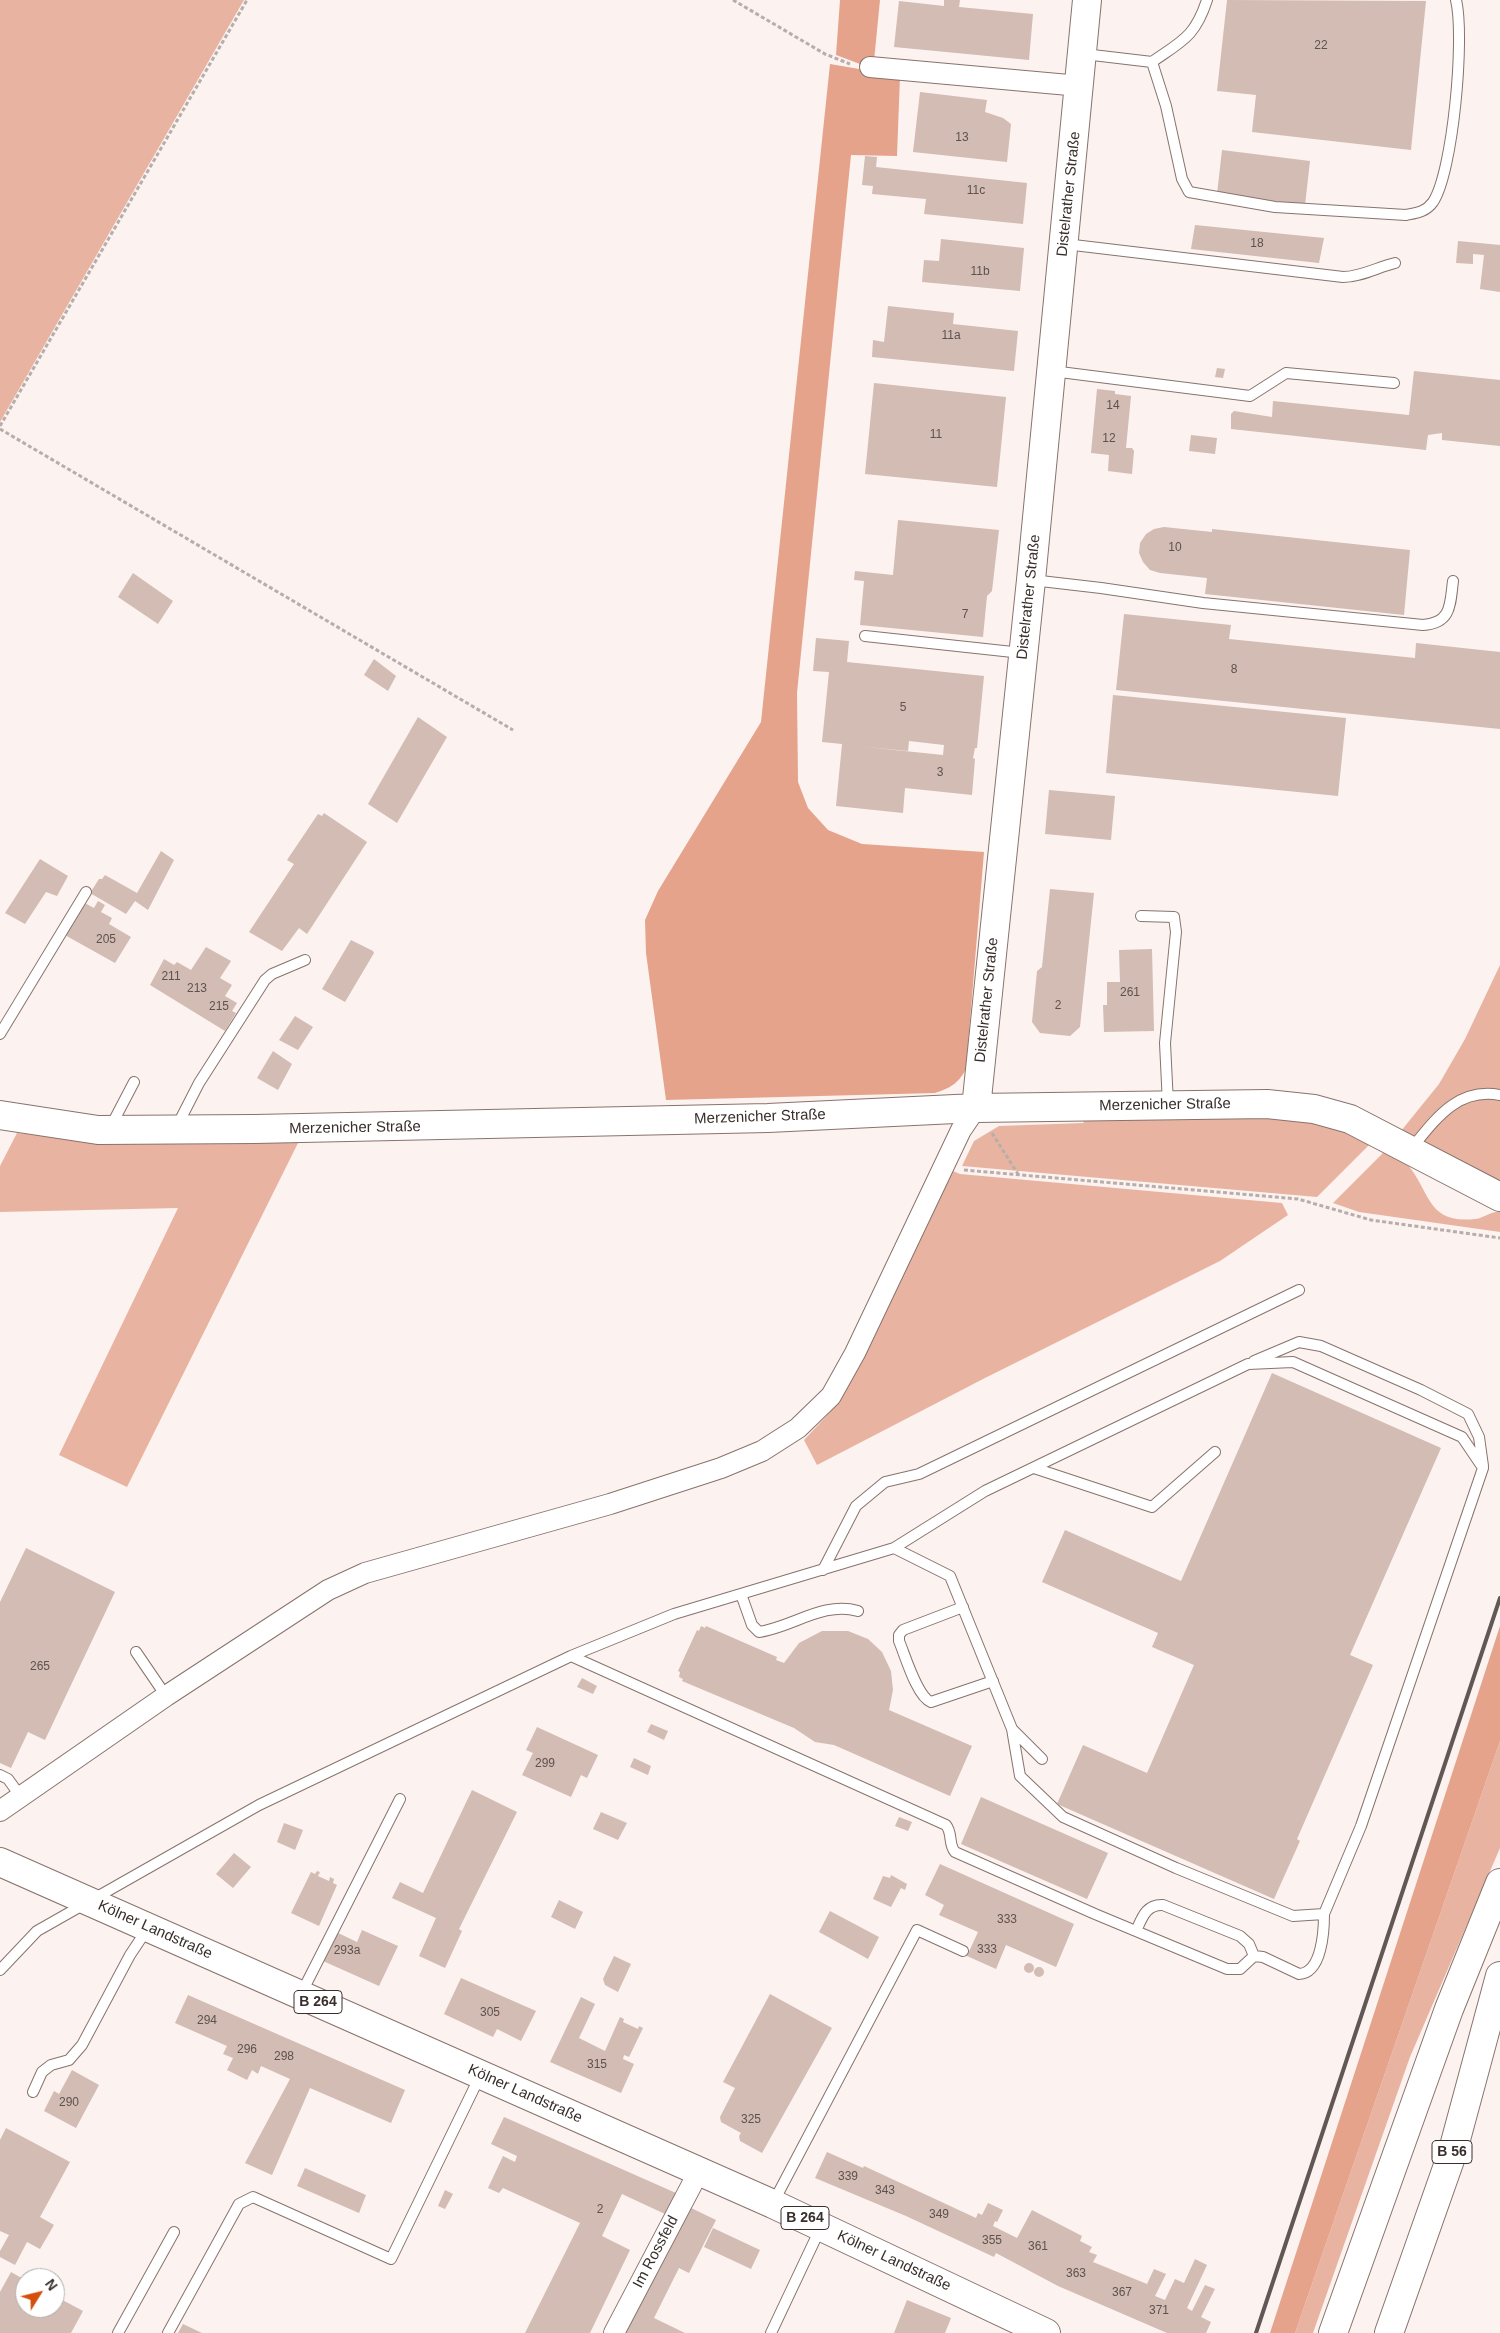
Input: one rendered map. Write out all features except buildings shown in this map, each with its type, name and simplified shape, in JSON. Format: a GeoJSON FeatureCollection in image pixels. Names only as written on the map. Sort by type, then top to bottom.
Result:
{"type":"FeatureCollection","features":[{"type":"Feature","properties":{"kind":"street","name":"Distelrather Straße"},"geometry":{"type":"LineString","coordinates":[[976,1108],[1024,653],[1087,0]]}},
{"type":"Feature","properties":{"kind":"street"},"geometry":{"type":"LineString","coordinates":[[870,67],[1080,86]]}},
{"type":"Feature","properties":{"kind":"street","name":"Merzenicher Straße"},"geometry":{"type":"LineString","coordinates":[[0,1115],[110,1130],[175,1130],[487,1126],[768,1118],[976,1108],[1267,1104],[1314,1109],[1350,1119],[1500,1197]]}},
{"type":"Feature","properties":{"kind":"street"},"geometry":{"type":"LineString","coordinates":[[0,1811],[166,1696],[328,1590],[365,1573],[610,1504],[721,1468],[762,1451],[798,1428],[831,1396],[855,1353],[942,1168],[961,1130],[976,1108]]}},
{"type":"Feature","properties":{"kind":"street","name":"Kölner Landstraße"},"geometry":{"type":"LineString","coordinates":[[0,1862],[773,2204],[1046,2333]]}},
{"type":"Feature","properties":{"kind":"street"},"geometry":{"type":"LineString","coordinates":[[1333,2333],[1449,2009],[1500,1883]]}},
{"type":"Feature","properties":{"kind":"street","name":"B 56"},"geometry":{"type":"LineString","coordinates":[[1389,2333],[1452,2154],[1500,1976]]}},
{"type":"Feature","properties":{"kind":"street","name":"Im Rossfeld"},"geometry":{"type":"LineString","coordinates":[[614,2333],[699,2172]]}},
{"type":"Feature","properties":{"kind":"lane"},"geometry":{"type":"LineString","coordinates":[[1083,54],[1152,62],[1190,34],[1200,20],[1207,0]]}},
{"type":"Feature","properties":{"kind":"lane"},"geometry":{"type":"LineString","coordinates":[[1152,62],[1168,113],[1182,179],[1189,192],[1275,206],[1406,215],[1425,210],[1432,204],[1445,167],[1460,49],[1456,0]]}},
{"type":"Feature","properties":{"kind":"lane"},"geometry":{"type":"LineString","coordinates":[[1064,244],[1343,277],[1353,277],[1396,263]]}},
{"type":"Feature","properties":{"kind":"lane"},"geometry":{"type":"LineString","coordinates":[[1051,371],[1250,396],[1286,373],[1394,383]]}},
{"type":"Feature","properties":{"kind":"lane"},"geometry":{"type":"LineString","coordinates":[[1031,580],[1203,603],[1422,625],[1432,624],[1444,617],[1450,610],[1453,581]]}},
{"type":"Feature","properties":{"kind":"lane"},"geometry":{"type":"LineString","coordinates":[[865,636],[1024,653]]}},
{"type":"Feature","properties":{"kind":"lane"},"geometry":{"type":"LineString","coordinates":[[0,1034],[86,892]]}},
{"type":"Feature","properties":{"kind":"lane"},"geometry":{"type":"LineString","coordinates":[[1141,916],[1174,917],[1176,932],[1165,1043],[1168,1106]]}},
{"type":"Feature","properties":{"kind":"lane"},"geometry":{"type":"LineString","coordinates":[[175,1130],[199,1084],[265,980],[272,974],[305,960]]}},
{"type":"Feature","properties":{"kind":"lane"},"geometry":{"type":"LineString","coordinates":[[110,1130],[134,1082]]}},
{"type":"Feature","properties":{"kind":"lane"},"geometry":{"type":"LineString","coordinates":[[1410,1150],[1439,1116],[1462,1098],[1487,1093],[1500,1095]]}},
{"type":"Feature","properties":{"kind":"lane"},"geometry":{"type":"LineString","coordinates":[[823,1570],[856,1506],[885,1482],[919,1474],[1299,1290]]}},
{"type":"Feature","properties":{"kind":"lane"},"geometry":{"type":"LineString","coordinates":[[0,1970],[37,1930],[260,1805],[571,1656],[674,1614],[894,1548],[985,1491],[1248,1364],[1299,1342],[1321,1346],[1403,1382],[1468,1414],[1479,1437],[1483,1468],[1361,1826],[1324,1914],[1321,1948],[1306,1974],[1299,1974],[1263,1957],[1254,1956],[1240,1969],[1227,1969],[1136,1931],[955,1852],[951,1843],[950,1830],[946,1825],[571,1656]]}},
{"type":"Feature","properties":{"kind":"lane"},"geometry":{"type":"LineString","coordinates":[[1248,1364],[1293,1362],[1462,1437],[1483,1468]]}},
{"type":"Feature","properties":{"kind":"lane"},"geometry":{"type":"LineString","coordinates":[[1034,1468],[1152,1506],[1214,1452]]}},
{"type":"Feature","properties":{"kind":"lane"},"geometry":{"type":"LineString","coordinates":[[894,1548],[950,1576],[1012,1729],[1020,1776],[1063,1817],[1176,1868],[1293,1916],[1324,1914]]}},
{"type":"Feature","properties":{"kind":"lane"},"geometry":{"type":"LineString","coordinates":[[741,1594],[752,1625],[759,1632],[827,1610],[839,1608],[858,1611]]}},
{"type":"Feature","properties":{"kind":"lane"},"geometry":{"type":"LineString","coordinates":[[963,1607],[903,1630],[899,1635],[922,1696],[931,1702],[993,1681]]}},
{"type":"Feature","properties":{"kind":"lane"},"geometry":{"type":"LineString","coordinates":[[136,1652],[166,1696]]}},
{"type":"Feature","properties":{"kind":"lane"},"geometry":{"type":"LineString","coordinates":[[1012,1729],[1042,1759]]}},
{"type":"Feature","properties":{"kind":"lane"},"geometry":{"type":"LineString","coordinates":[[0,1775],[8,1779],[21,1797]]}},
{"type":"Feature","properties":{"kind":"lane"},"geometry":{"type":"LineString","coordinates":[[301,1995],[400,1800]]}},
{"type":"Feature","properties":{"kind":"lane"},"geometry":{"type":"LineString","coordinates":[[1136,1931],[1146,1910],[1154,1904],[1163,1904],[1240,1936],[1249,1944],[1254,1956]]}},
{"type":"Feature","properties":{"kind":"lane"},"geometry":{"type":"LineString","coordinates":[[33,2092],[42,2072],[51,2066],[69,2060],[82,2045],[130,1955],[148,1927]]}},
{"type":"Feature","properties":{"kind":"lane"},"geometry":{"type":"LineString","coordinates":[[773,2204],[917,1930],[963,1951]]}},
{"type":"Feature","properties":{"kind":"lane"},"geometry":{"type":"LineString","coordinates":[[168,2333],[239,2204],[253,2197],[391,2259],[480,2075]]}},
{"type":"Feature","properties":{"kind":"lane"},"geometry":{"type":"LineString","coordinates":[[771,2333],[821,2226]]}},
{"type":"Feature","properties":{"kind":"lane"},"geometry":{"type":"LineString","coordinates":[[118,2333],[174,2232]]}},
{"type":"Feature","properties":{"kind":"path"},"geometry":{"type":"LineString","coordinates":[[247,0],[0,427],[513,730]]}},
{"type":"Feature","properties":{"kind":"path"},"geometry":{"type":"LineString","coordinates":[[733,0],[825,54],[854,66],[870,67]]}},
{"type":"Feature","properties":{"kind":"path"},"geometry":{"type":"LineString","coordinates":[[976,1108],[1018,1174]]}},
{"type":"Feature","properties":{"kind":"path"},"geometry":{"type":"LineString","coordinates":[[942,1168],[1298,1199],[1371,1220],[1500,1238]]}},
{"type":"Feature","properties":{"kind":"shaded area"},"geometry":{"type":"Polygon","coordinates":[[[0,0],[244,0],[0,422],[0,0]]]}},
{"type":"Feature","properties":{"kind":"shaded area"},"geometry":{"type":"Polygon","coordinates":[[[840,0],[880,0],[874,61],[860,64],[836,55],[840,0]]]}},
{"type":"Feature","properties":{"kind":"shaded area"},"geometry":{"type":"Polygon","coordinates":[[[830,64],[900,76],[897,156],[851,155],[797,693],[798,782],[808,808],[828,830],[862,844],[984,852],[966,1069],[953,1085],[935,1093],[666,1100],[646,953],[645,920],[658,891],[761,722],[830,64]]]}},
{"type":"Feature","properties":{"kind":"shaded area"},"geometry":{"type":"Polygon","coordinates":[[[1500,965],[1500,1093],[1495,1100],[1500,1101],[1500,1184],[1401,1131],[1439,1084],[1465,1039],[1500,965]]]}},
{"type":"Feature","properties":{"kind":"shaded area"},"geometry":{"type":"Polygon","coordinates":[[[1293,1116],[1374,1140],[1317,1197],[962,1166],[974,1141],[999,1126],[1084,1123],[1081,1117],[1293,1116]]]}},
{"type":"Feature","properties":{"kind":"shaded area"},"geometry":{"type":"Polygon","coordinates":[[[17,1133],[106,1142],[299,1141],[127,1487],[59,1455],[178,1208],[0,1212],[0,1166],[17,1133]]]}},
{"type":"Feature","properties":{"kind":"shaded area"},"geometry":{"type":"Polygon","coordinates":[[[1388,1148],[1408,1165],[1432,1204],[1439,1211],[1448,1217],[1477,1219],[1500,1211],[1500,1232],[1359,1212],[1333,1203],[1388,1148]]]}},
{"type":"Feature","properties":{"kind":"shaded area"},"geometry":{"type":"Polygon","coordinates":[[[953,1171],[960,1174],[1282,1203],[1288,1215],[1220,1261],[985,1378],[817,1465],[804,1440],[835,1407],[875,1335],[953,1171]]]}},
{"type":"Feature","properties":{"kind":"shaded area"},"geometry":{"type":"Polygon","coordinates":[[[1500,1626],[1500,1741],[1295,2333],[1270,2333],[1500,1626]]]}},
{"type":"Feature","properties":{"kind":"shaded area"},"geometry":{"type":"Polygon","coordinates":[[[1500,1741],[1500,1848],[1410,2057],[1313,2333],[1295,2333],[1500,1741]]]}},
{"type":"Feature","properties":{"kind":"railway"},"geometry":{"type":"LineString","coordinates":[[1256,2333],[1500,1598]]}}]}
